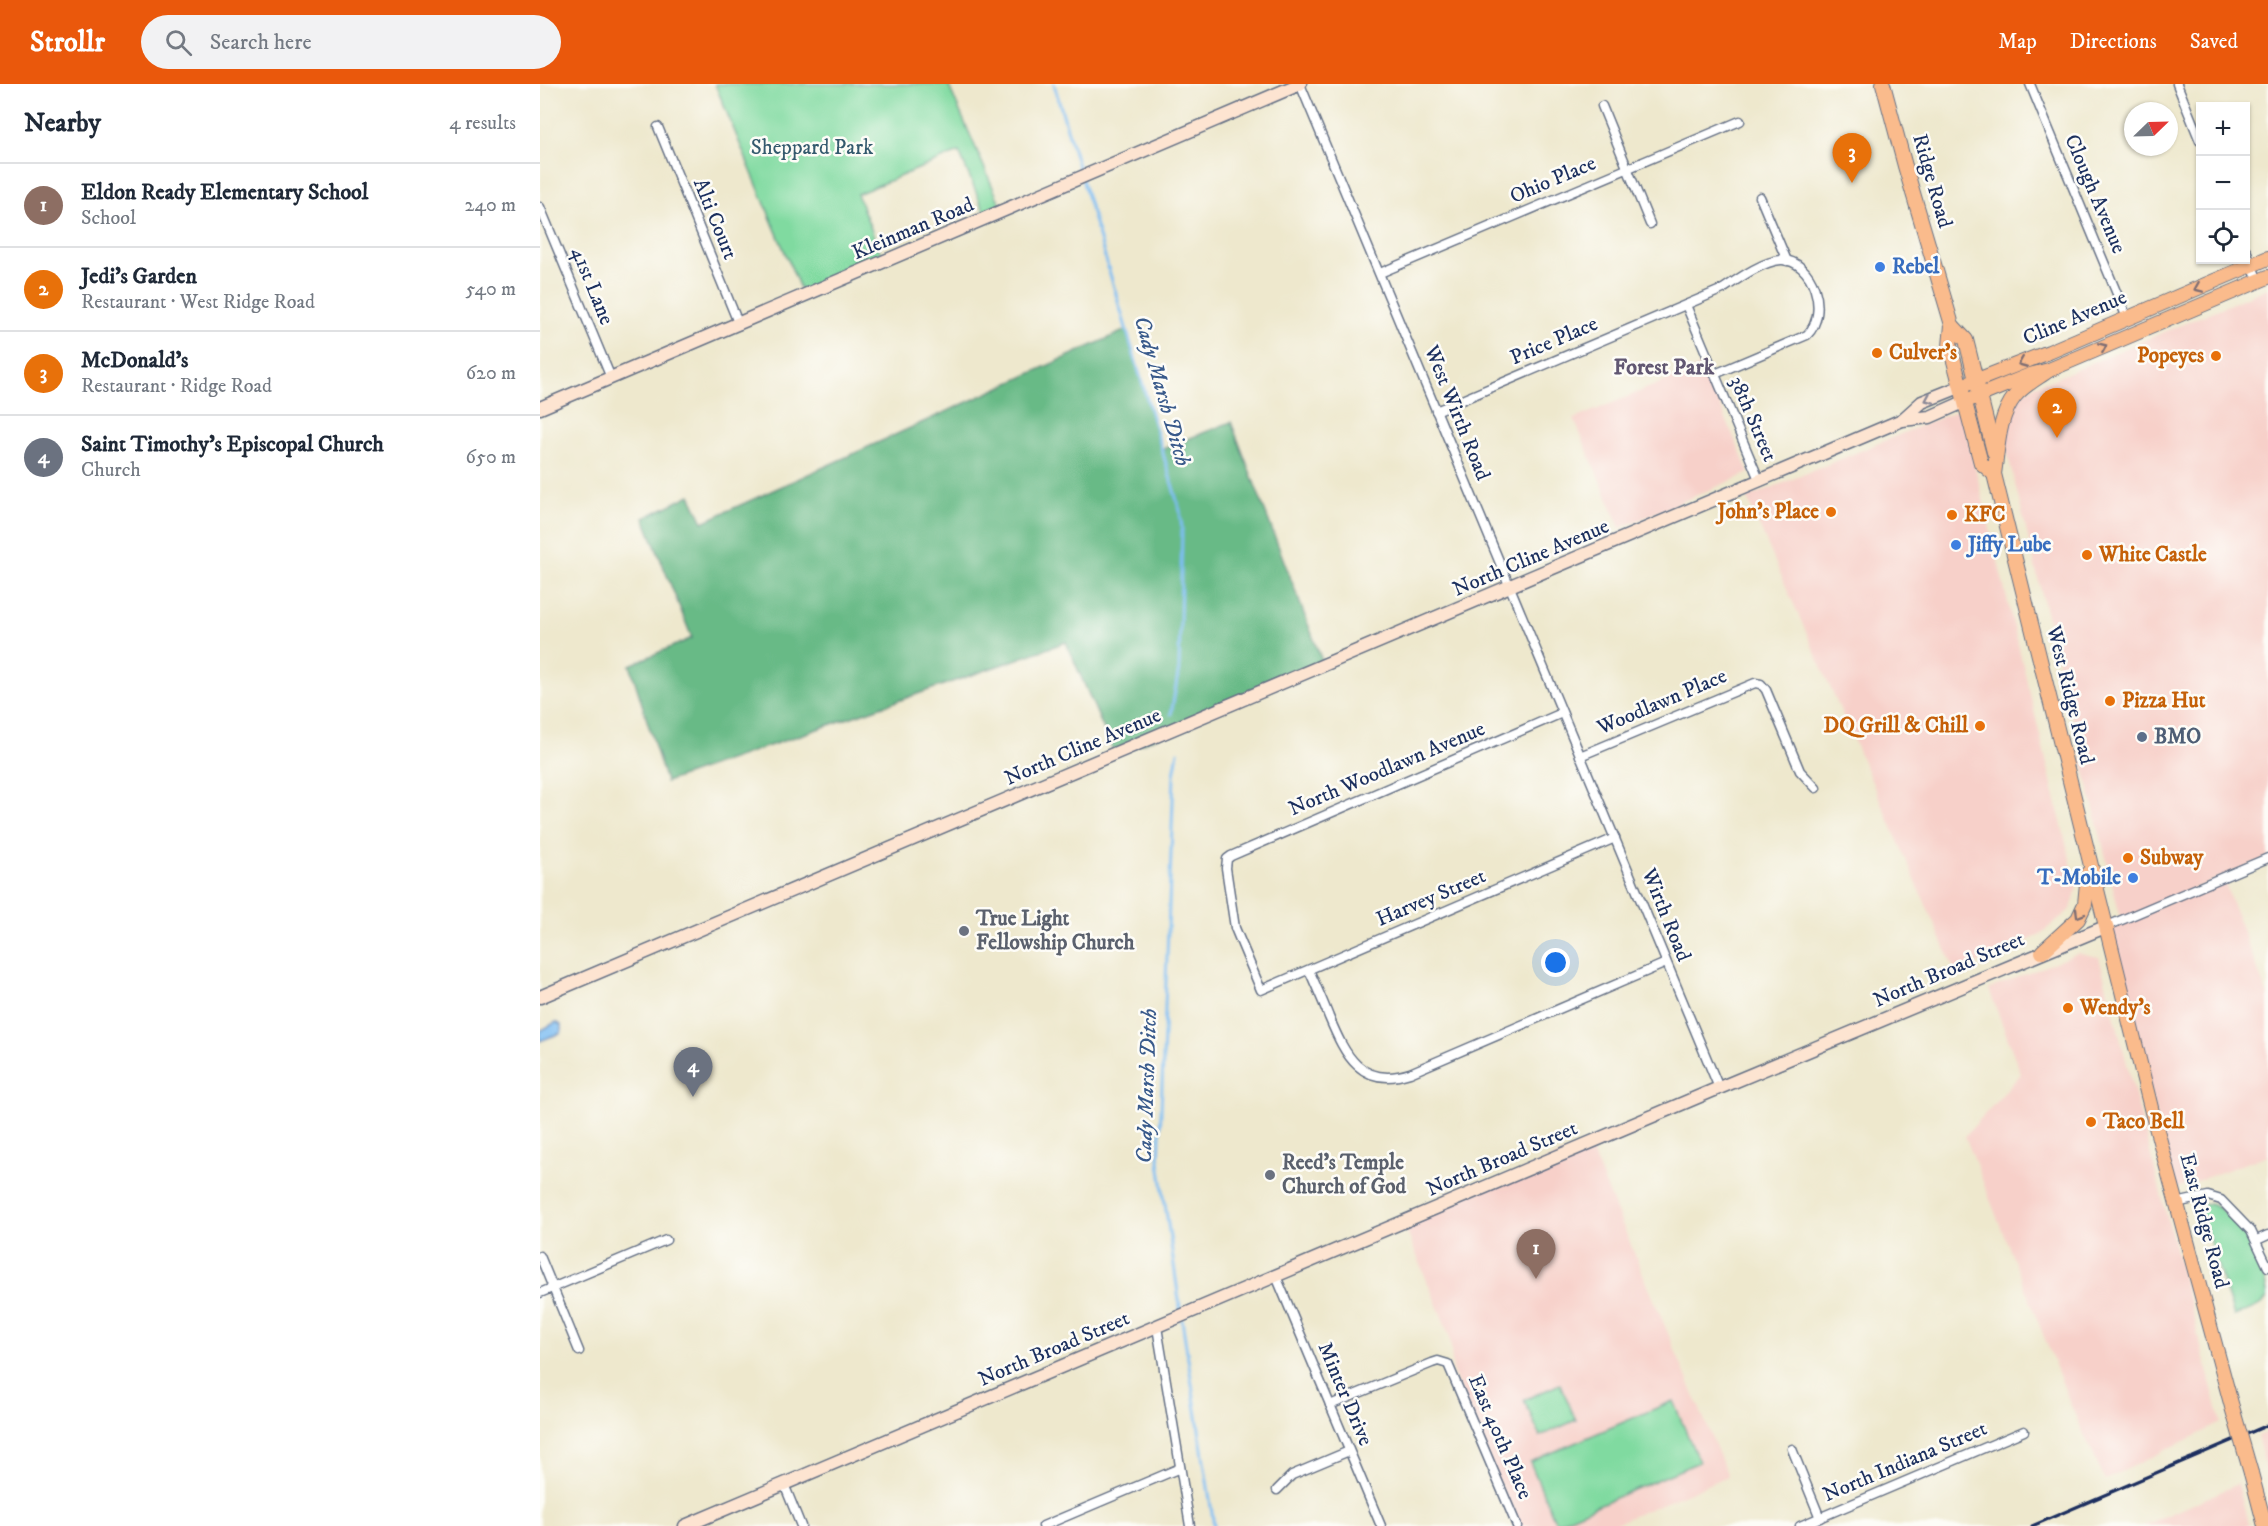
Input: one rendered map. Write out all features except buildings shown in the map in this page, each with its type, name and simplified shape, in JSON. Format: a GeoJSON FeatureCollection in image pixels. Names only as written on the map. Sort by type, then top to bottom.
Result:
{"type":"FeatureCollection","features":[{"type":"Feature","properties":{"kind":"main road","name":"Ridge Road"},"geometry":{"type":"LineString","coordinates":[[1883,84],[1953,325],[1966,340],[1978,381]]}},
{"type":"Feature","properties":{"kind":"main road","name":"Cline Avenue"},"geometry":{"type":"LineString","coordinates":[[1962,386],[2268,258]]}},
{"type":"Feature","properties":{"kind":"main road","name":"Cline Avenue"},"geometry":{"type":"LineString","coordinates":[[1966,401],[2030,375],[2049,370],[2263,279]]}},
{"type":"Feature","properties":{"kind":"main road","name":"Ridge Road"},"geometry":{"type":"LineString","coordinates":[[1953,325],[1950,346],[1966,401]]}},
{"type":"Feature","properties":{"kind":"main road"},"geometry":{"type":"LineString","coordinates":[[1996,459],[2001,425],[2007,409],[2015,396],[2049,370]]}},
{"type":"Feature","properties":{"kind":"main road","name":"West Ridge Road"},"geometry":{"type":"LineString","coordinates":[[1978,381],[1996,459],[1994,474],[2105,927]]}},
{"type":"Feature","properties":{"kind":"main road","name":"West Ridge Road"},"geometry":{"type":"LineString","coordinates":[[1966,401],[1982,462],[1994,474]]}},
{"type":"Feature","properties":{"kind":"main road"},"geometry":{"type":"LineString","coordinates":[[2042,952],[2078,920],[2085,904],[2089,862]]}},
{"type":"Feature","properties":{"kind":"main road","name":"East Ridge Road"},"geometry":{"type":"LineString","coordinates":[[2105,927],[2176,1203],[2265,1526]]}},
{"type":"Feature","properties":{"kind":"street","name":"Kleinman Road"},"geometry":{"type":"LineString","coordinates":[[540,408],[1300,84]]}},
{"type":"Feature","properties":{"kind":"street","name":"West Wirth Road"},"geometry":{"type":"LineString","coordinates":[[1300,84],[1580,756]]}},
{"type":"Feature","properties":{"kind":"street","name":"Clough Avenue"},"geometry":{"type":"LineString","coordinates":[[2030,84],[2127,318]]}},
{"type":"Feature","properties":{"kind":"street"},"geometry":{"type":"LineString","coordinates":[[2177,84],[2196,131]]}},
{"type":"Feature","properties":{"kind":"street"},"geometry":{"type":"LineString","coordinates":[[1602,106],[1650,224]]}},
{"type":"Feature","properties":{"kind":"street","name":"Ohio Place"},"geometry":{"type":"LineString","coordinates":[[1380,273],[1740,121]]}},
{"type":"Feature","properties":{"kind":"street","name":"Alti Court"},"geometry":{"type":"LineString","coordinates":[[658,127],[739,325]]}},
{"type":"Feature","properties":{"kind":"street"},"geometry":{"type":"LineString","coordinates":[[1715,374],[1807,335],[1815,328],[1819,308],[1814,286],[1797,266],[1787,261],[1760,197]]}},
{"type":"Feature","properties":{"kind":"street","name":"41st Lane"},"geometry":{"type":"LineString","coordinates":[[540,207],[610,378]]}},
{"type":"Feature","properties":{"kind":"street","name":"Price Place"},"geometry":{"type":"LineString","coordinates":[[1436,411],[1723,289],[1748,273],[1778,260],[1787,261]]}},
{"type":"Feature","properties":{"kind":"street"},"geometry":{"type":"LineString","coordinates":[[2250,260],[2263,279]]}},
{"type":"Feature","properties":{"kind":"street","name":"38th Street"},"geometry":{"type":"LineString","coordinates":[[1686,305],[1760,482]]}},
{"type":"Feature","properties":{"kind":"street","name":"Cline Avenue"},"geometry":{"type":"LineString","coordinates":[[1902,420],[1922,402],[1962,386]]}},
{"type":"Feature","properties":{"kind":"street","name":"Cline Avenue"},"geometry":{"type":"LineString","coordinates":[[1641,532],[1902,420],[1930,417],[1966,401]]}},
{"type":"Feature","properties":{"kind":"street","name":"North Cline Avenue"},"geometry":{"type":"LineString","coordinates":[[540,997],[1641,532]]}},
{"type":"Feature","properties":{"kind":"street","name":"Woodlawn Place"},"geometry":{"type":"LineString","coordinates":[[1580,756],[1748,685],[1758,683],[1766,690],[1800,771],[1816,788]]}},
{"type":"Feature","properties":{"kind":"street","name":"North Woodlawn Avenue"},"geometry":{"type":"LineString","coordinates":[[1261,990],[1235,928],[1226,868],[1227,859],[1562,713]]}},
{"type":"Feature","properties":{"kind":"street","name":"Wirth Road"},"geometry":{"type":"LineString","coordinates":[[1580,756],[1719,1088]]}},
{"type":"Feature","properties":{"kind":"street","name":"Harvey Street"},"geometry":{"type":"LineString","coordinates":[[1261,990],[1615,838]]}},
{"type":"Feature","properties":{"kind":"street","name":"North Broad Street"},"geometry":{"type":"LineString","coordinates":[[685,1526],[2268,858]]}},
{"type":"Feature","properties":{"kind":"street"},"geometry":{"type":"LineString","coordinates":[[1309,970],[1348,1057],[1365,1071],[1392,1077],[1410,1073],[1666,963]]}},
{"type":"Feature","properties":{"kind":"street"},"geometry":{"type":"LineString","coordinates":[[2176,1203],[2203,1196],[2214,1197],[2226,1206],[2257,1240],[2268,1267]]}},
{"type":"Feature","properties":{"kind":"street"},"geometry":{"type":"LineString","coordinates":[[2257,1240],[2268,1235]]}},
{"type":"Feature","properties":{"kind":"street"},"geometry":{"type":"LineString","coordinates":[[540,1293],[666,1240]]}},
{"type":"Feature","properties":{"kind":"street"},"geometry":{"type":"LineString","coordinates":[[540,1256],[579,1351]]}},
{"type":"Feature","properties":{"kind":"street","name":"Minter Drive"},"geometry":{"type":"LineString","coordinates":[[1276,1276],[1381,1526]]}},
{"type":"Feature","properties":{"kind":"street"},"geometry":{"type":"LineString","coordinates":[[1157,1327],[1190,1526]]}},
{"type":"Feature","properties":{"kind":"street","name":"East 40th Place"},"geometry":{"type":"LineString","coordinates":[[1330,1405],[1432,1363],[1438,1361],[1448,1364],[1517,1526]]}},
{"type":"Feature","properties":{"kind":"street","name":"North Indiana Street"},"geometry":{"type":"LineString","coordinates":[[1800,1526],[2024,1431]]}},
{"type":"Feature","properties":{"kind":"street"},"geometry":{"type":"LineString","coordinates":[[1791,1449],[1820,1518]]}},
{"type":"Feature","properties":{"kind":"street"},"geometry":{"type":"LineString","coordinates":[[1277,1490],[1292,1475],[1349,1450]]}},
{"type":"Feature","properties":{"kind":"street"},"geometry":{"type":"LineString","coordinates":[[1043,1526],[1180,1468]]}},
{"type":"Feature","properties":{"kind":"street"},"geometry":{"type":"LineString","coordinates":[[784,1484],[801,1526]]}},
{"type":"Feature","properties":{"kind":"shaded area"},"geometry":{"type":"Polygon","coordinates":[[[2268,288],[2268,857],[2121,920],[2006,447],[2005,429],[2011,410],[2024,392],[2044,381],[2049,381],[2268,288]]]}},
{"type":"Feature","properties":{"kind":"shaded area"},"geometry":{"type":"Polygon","coordinates":[[[1703,365],[1749,473],[1620,528],[1574,419],[1703,365]]]}},
{"type":"Feature","properties":{"kind":"shaded area"},"geometry":{"type":"Polygon","coordinates":[[[1961,409],[2077,888],[2071,909],[2038,936],[1956,973],[1747,498],[1961,409]]]}},
{"type":"Feature","properties":{"kind":"shaded area"},"geometry":{"type":"Polygon","coordinates":[[[2223,879],[2268,997],[2268,1155],[2175,1189],[2108,927],[2223,879]]]}},
{"type":"Feature","properties":{"kind":"shaded area"},"geometry":{"type":"Polygon","coordinates":[[[2078,953],[2099,957],[2221,1423],[2105,1480],[2072,1408],[1965,1136],[2021,1074],[1989,989],[2078,953]]]}},
{"type":"Feature","properties":{"kind":"shaded area"},"geometry":{"type":"Polygon","coordinates":[[[1588,1143],[1728,1476],[1609,1526],[1517,1526],[1453,1372],[1450,1337],[1403,1222],[1588,1143]]]}},
{"type":"Feature","properties":{"kind":"shaded area"},"geometry":{"type":"Polygon","coordinates":[[[2268,1432],[2268,1476],[2257,1436],[2268,1432]]]}},
{"type":"Feature","properties":{"kind":"shaded area"},"geometry":{"type":"Polygon","coordinates":[[[2238,1484],[2249,1526],[2143,1526],[2238,1484]]]}},
{"type":"Feature","properties":{"kind":"green space","name":"Sheppard Park"},"geometry":{"type":"Polygon","coordinates":[[[715,84],[948,84],[1001,206],[985,213],[959,152],[857,194],[882,256],[801,291],[715,84]]]}},
{"type":"Feature","properties":{"kind":"green space"},"geometry":{"type":"Polygon","coordinates":[[[1126,330],[1162,449],[1231,422],[1324,666],[1115,755],[1066,642],[666,782],[630,665],[692,638],[644,518],[690,495],[703,522],[1126,330]]]}},
{"type":"Feature","properties":{"kind":"green space"},"geometry":{"type":"Polygon","coordinates":[[[2210,1203],[2238,1225],[2247,1237],[2259,1261],[2266,1286],[2265,1301],[2257,1307],[2234,1316],[2198,1205],[2210,1203]]]}},
{"type":"Feature","properties":{"kind":"green space"},"geometry":{"type":"Polygon","coordinates":[[[1560,1384],[1576,1420],[1540,1436],[1524,1400],[1560,1384]]]}},
{"type":"Feature","properties":{"kind":"green space"},"geometry":{"type":"Polygon","coordinates":[[[1673,1401],[1699,1462],[1556,1523],[1530,1462],[1673,1401]]]}},
{"type":"Feature","properties":{"kind":"water"},"geometry":{"type":"Polygon","coordinates":[[[556,1022],[561,1025],[561,1033],[540,1041],[540,1031],[556,1022]]]}},
{"type":"Feature","properties":{"kind":"waterway","name":"Cady Marsh Ditch"},"geometry":{"type":"LineString","coordinates":[[1054,84],[1080,173]]}},
{"type":"Feature","properties":{"kind":"waterway","name":"Cady Marsh Ditch"},"geometry":{"type":"LineString","coordinates":[[1082,179],[1180,511],[1182,529],[1179,669],[1171,714]]}},
{"type":"Feature","properties":{"kind":"waterway","name":"Cady Marsh Ditch"},"geometry":{"type":"LineString","coordinates":[[1178,752],[1174,775],[1159,1162],[1181,1314]]}},
{"type":"Feature","properties":{"kind":"waterway","name":"Cady Marsh Ditch"},"geometry":{"type":"LineString","coordinates":[[1182,1320],[1214,1526]]}},
{"type":"Feature","properties":{"kind":"railway"},"geometry":{"type":"LineString","coordinates":[[2032,1526],[2268,1425]]}},
{"type":"Feature","properties":{"kind":"place","name":"McDonald's"},"geometry":{"type":"Point","coordinates":[1852,183]}},
{"type":"Feature","properties":{"kind":"place","name":"Rebel"},"geometry":{"type":"Point","coordinates":[1880,267]}},
{"type":"Feature","properties":{"kind":"place","name":"Culver's"},"geometry":{"type":"Point","coordinates":[1877,353]}},
{"type":"Feature","properties":{"kind":"place","name":"Popeyes"},"geometry":{"type":"Point","coordinates":[2216,356]}},
{"type":"Feature","properties":{"kind":"place","name":"Jedi's Garden"},"geometry":{"type":"Point","coordinates":[2057,438]}},
{"type":"Feature","properties":{"kind":"place","name":"John's Place"},"geometry":{"type":"Point","coordinates":[1831,512]}},
{"type":"Feature","properties":{"kind":"place","name":"KFC"},"geometry":{"type":"Point","coordinates":[1952,515]}},
{"type":"Feature","properties":{"kind":"place","name":"Jiffy Lube"},"geometry":{"type":"Point","coordinates":[1956,545]}},
{"type":"Feature","properties":{"kind":"place","name":"White Castle"},"geometry":{"type":"Point","coordinates":[2087,555]}},
{"type":"Feature","properties":{"kind":"place","name":"Pizza Hut"},"geometry":{"type":"Point","coordinates":[2110,701]}},
{"type":"Feature","properties":{"kind":"place","name":"DQ Grill & Chill"},"geometry":{"type":"Point","coordinates":[1980,726]}},
{"type":"Feature","properties":{"kind":"place","name":"BMO"},"geometry":{"type":"Point","coordinates":[2142,737]}},
{"type":"Feature","properties":{"kind":"place","name":"Subway"},"geometry":{"type":"Point","coordinates":[2128,858]}},
{"type":"Feature","properties":{"kind":"place","name":"T-Mobile"},"geometry":{"type":"Point","coordinates":[2133,878]}},
{"type":"Feature","properties":{"kind":"place","name":"True Light Fellowship Church"},"geometry":{"type":"Point","coordinates":[964,931]}},
{"type":"Feature","properties":{"kind":"place","name":"Wendy's"},"geometry":{"type":"Point","coordinates":[2068,1008]}},
{"type":"Feature","properties":{"kind":"place","name":"Saint Timothy's Episcopal Church"},"geometry":{"type":"Point","coordinates":[693,1097]}},
{"type":"Feature","properties":{"kind":"place","name":"Taco Bell"},"geometry":{"type":"Point","coordinates":[2091,1122]}},
{"type":"Feature","properties":{"kind":"place","name":"Reed's Temple Church of God"},"geometry":{"type":"Point","coordinates":[1270,1175]}},
{"type":"Feature","properties":{"kind":"place","name":"Eldon Ready Elementary School"},"geometry":{"type":"Point","coordinates":[1536,1279]}},
{"type":"Feature","properties":{"kind":"district","name":"Forest Park"},"geometry":{"type":"Point","coordinates":[1664,367]}}]}
